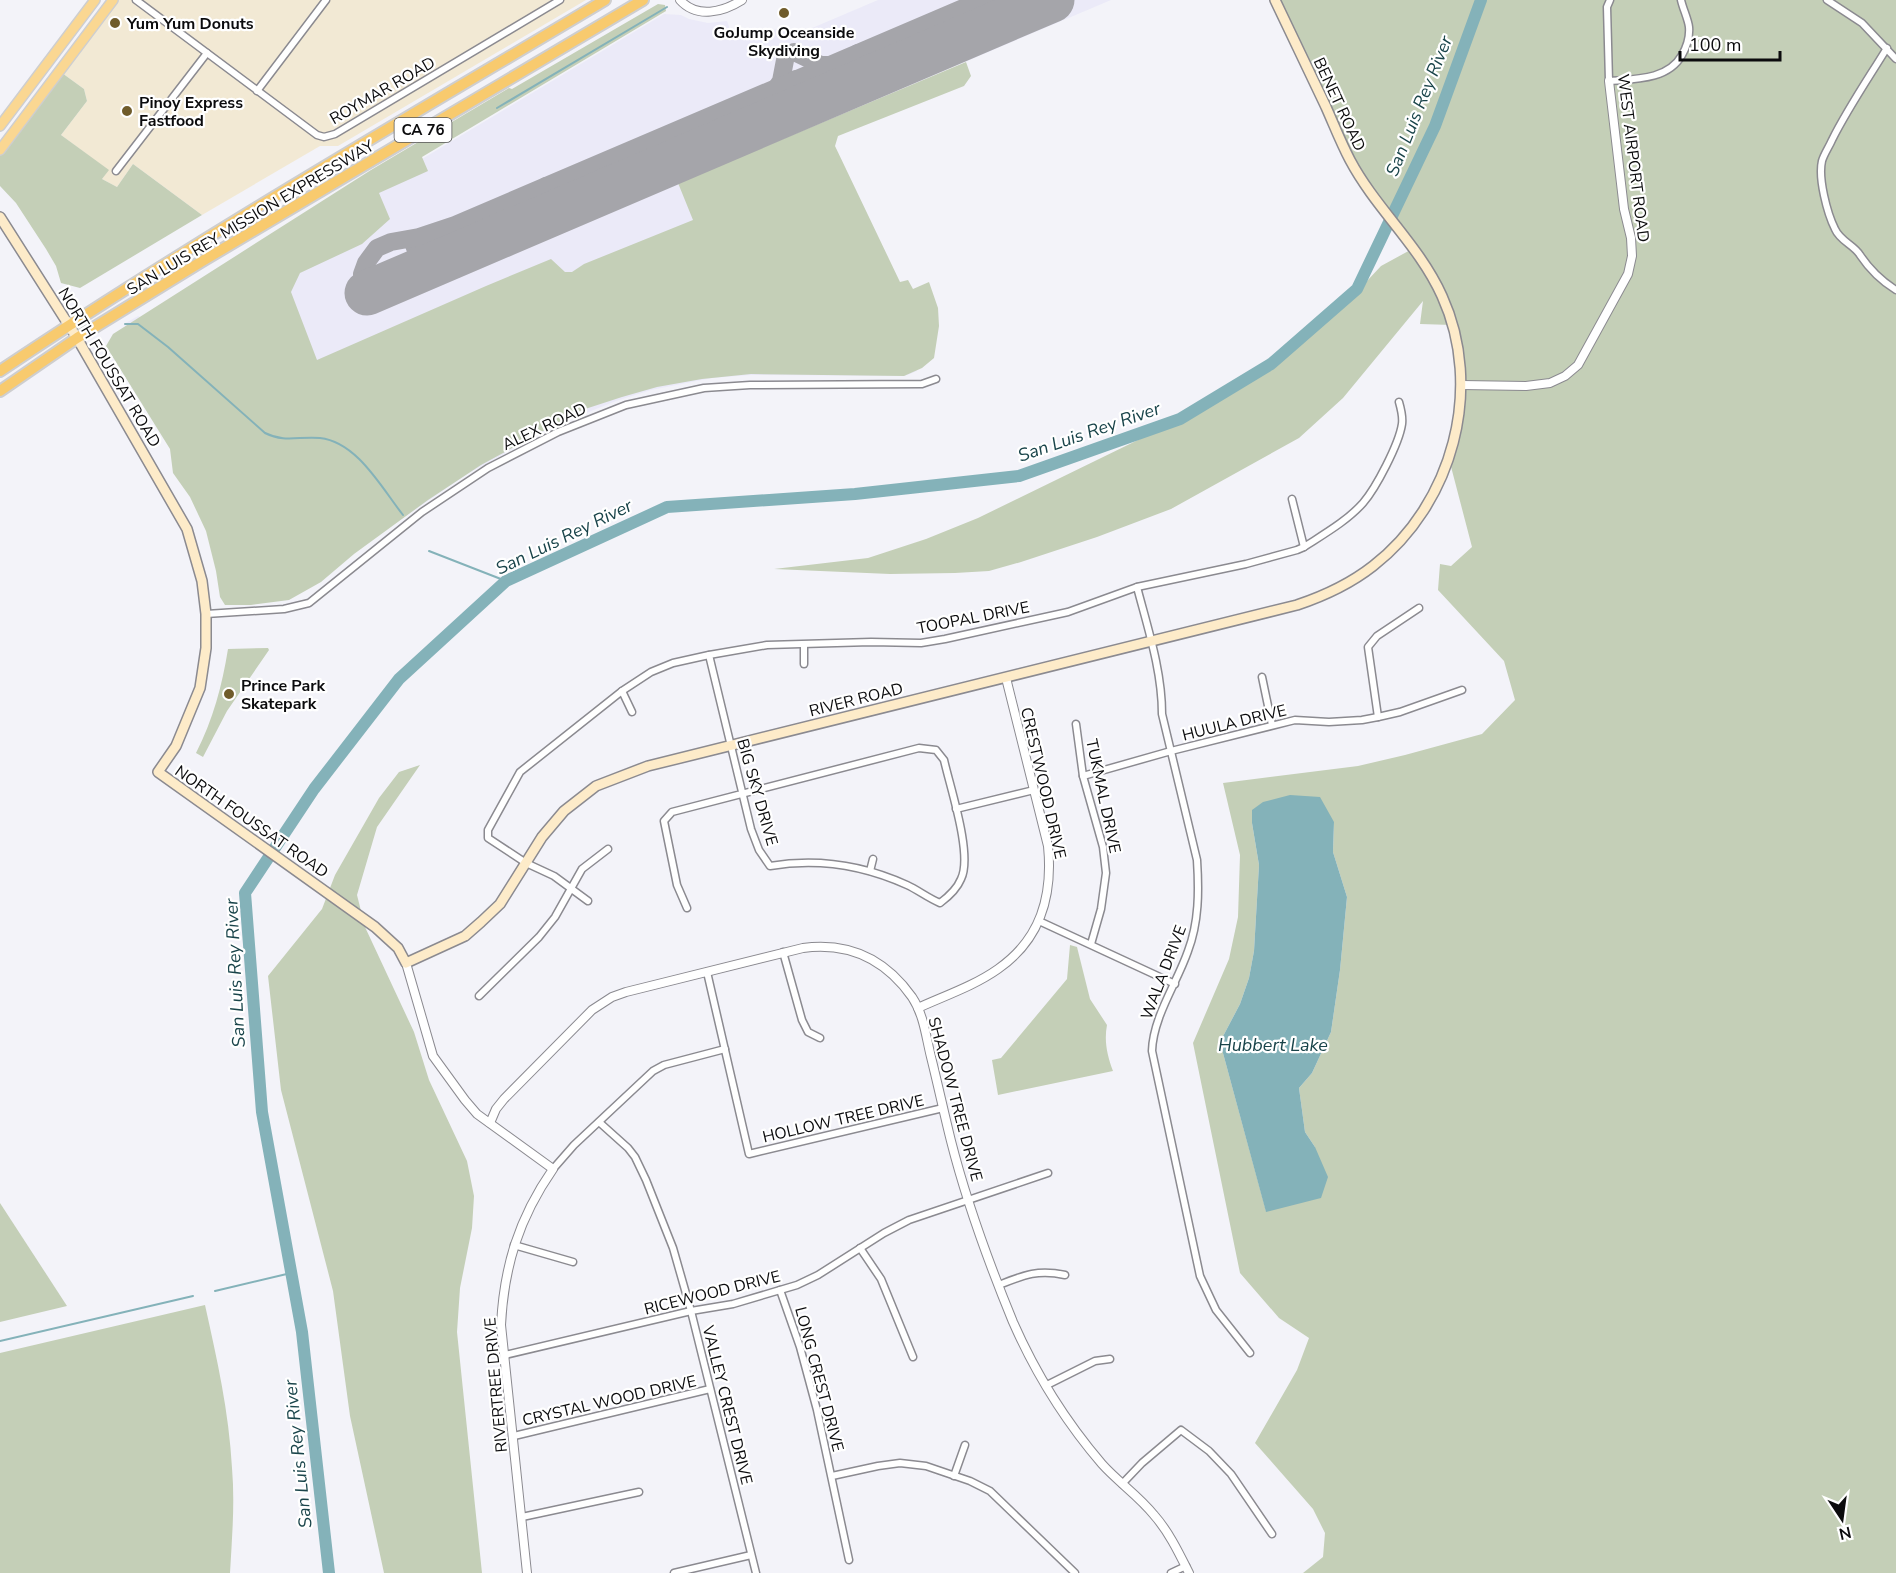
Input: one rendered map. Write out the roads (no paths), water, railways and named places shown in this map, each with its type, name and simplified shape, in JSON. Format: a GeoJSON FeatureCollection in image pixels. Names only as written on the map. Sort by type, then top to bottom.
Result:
{"type":"FeatureCollection","features":[{"type":"Feature","properties":{"kind":"highway","name":"SAN LUIS REY MISSION EXPRESSWAY"},"geometry":{"type":"LineString","coordinates":[[0,371],[69,325],[254,210],[605,0]]}},
{"type":"Feature","properties":{"kind":"highway","name":"SAN LUIS REY MISSION EXPRESSWAY"},"geometry":{"type":"LineString","coordinates":[[0,391],[77,338],[204,260],[643,0]]}},
{"type":"Feature","properties":{"kind":"main road"},"geometry":{"type":"LineString","coordinates":[[0,126],[95,0]]}},
{"type":"Feature","properties":{"kind":"main road"},"geometry":{"type":"LineString","coordinates":[[0,150],[113,0]]}},
{"type":"Feature","properties":{"kind":"main road","name":"BENET ROAD"},"geometry":{"type":"LineString","coordinates":[[1275,0],[1351,162],[1420,257],[1442,297],[1458,343],[1462,385],[1457,427],[1449,459],[1438,486],[1415,522],[1401,540],[1375,565]]}},
{"type":"Feature","properties":{"kind":"main road","name":"NORTH FOUSSAT ROAD"},"geometry":{"type":"LineString","coordinates":[[0,217],[77,338],[187,529],[202,581],[206,614],[206,648],[200,688],[176,746],[158,772],[375,927],[398,948],[406,963]]}},
{"type":"Feature","properties":{"kind":"main road","name":"RIVER ROAD"},"geometry":{"type":"LineString","coordinates":[[406,963],[465,936],[500,904],[542,837],[564,812],[596,786],[648,766],[1297,605],[1327,595],[1375,565]]}},
{"type":"Feature","properties":{"kind":"street","name":"ROYMAR ROAD"},"geometry":{"type":"LineString","coordinates":[[136,0],[317,135],[324,137],[335,134],[560,0]]}},
{"type":"Feature","properties":{"kind":"street"},"geometry":{"type":"LineString","coordinates":[[257,91],[326,0]]}},
{"type":"Feature","properties":{"kind":"street"},"geometry":{"type":"LineString","coordinates":[[680,0],[689,9],[713,12],[729,8],[742,0]]}},
{"type":"Feature","properties":{"kind":"street","name":"WEST AIRPORT ROAD"},"geometry":{"type":"LineString","coordinates":[[1462,385],[1526,386],[1550,383],[1565,376],[1578,365],[1628,274],[1632,256],[1631,238],[1622,198],[1609,81],[1607,7],[1610,0]]}},
{"type":"Feature","properties":{"kind":"street"},"geometry":{"type":"LineString","coordinates":[[1609,81],[1654,76],[1668,70],[1680,59],[1688,44],[1689,27],[1681,0]]}},
{"type":"Feature","properties":{"kind":"street"},"geometry":{"type":"LineString","coordinates":[[1827,0],[1862,23],[1896,59]]}},
{"type":"Feature","properties":{"kind":"street"},"geometry":{"type":"LineString","coordinates":[[1887,48],[1837,131],[1822,160],[1821,174],[1825,198],[1835,230],[1845,243],[1860,254],[1862,260],[1879,279],[1896,290]]}},
{"type":"Feature","properties":{"kind":"street"},"geometry":{"type":"LineString","coordinates":[[116,171],[207,53]]}},
{"type":"Feature","properties":{"kind":"street","name":"ALEX ROAD"},"geometry":{"type":"LineString","coordinates":[[206,614],[284,609],[309,603],[422,512],[488,468],[558,432],[626,405],[704,388],[750,385],[922,384],[936,379]]}},
{"type":"Feature","properties":{"kind":"street","name":"TOOPAL DRIVE"},"geometry":{"type":"LineString","coordinates":[[526,863],[488,838],[488,830],[520,772],[622,691],[651,672],[673,663],[767,645],[921,643],[945,639],[1068,612],[1137,587],[1246,564],[1304,547],[1347,518],[1363,504],[1373,489],[1402,424],[1399,402]]}},
{"type":"Feature","properties":{"kind":"street"},"geometry":{"type":"LineString","coordinates":[[1292,499],[1304,547]]}},
{"type":"Feature","properties":{"kind":"street","name":"WALA DRIVE"},"geometry":{"type":"LineString","coordinates":[[1137,587],[1152,641],[1162,692],[1162,714],[1197,860],[1199,879],[1198,911],[1193,934],[1175,984],[1155,1029],[1152,1050],[1200,1276],[1216,1310],[1250,1353]]}},
{"type":"Feature","properties":{"kind":"street"},"geometry":{"type":"LineString","coordinates":[[1378,717],[1368,647],[1377,636],[1419,608]]}},
{"type":"Feature","properties":{"kind":"street"},"geometry":{"type":"LineString","coordinates":[[804,645],[804,664]]}},
{"type":"Feature","properties":{"kind":"street","name":"BIG SKY DRIVE"},"geometry":{"type":"LineString","coordinates":[[709,655],[742,794],[759,850],[770,866],[785,863],[824,863],[870,871],[910,886],[929,899],[940,903],[948,897],[962,878],[965,853],[956,809]]}},
{"type":"Feature","properties":{"kind":"street"},"geometry":{"type":"LineString","coordinates":[[1262,677],[1272,725]]}},
{"type":"Feature","properties":{"kind":"street","name":"CRESTWOOD DRIVE"},"geometry":{"type":"LineString","coordinates":[[918,1008],[996,971],[1010,960],[1039,921],[1048,889],[1050,869],[1048,846],[1006,678]]}},
{"type":"Feature","properties":{"kind":"street","name":"HUULA DRIVE"},"geometry":{"type":"LineString","coordinates":[[1083,776],[1272,725],[1295,720],[1329,722],[1362,720],[1400,712],[1462,690]]}},
{"type":"Feature","properties":{"kind":"street"},"geometry":{"type":"LineString","coordinates":[[622,691],[632,712]]}},
{"type":"Feature","properties":{"kind":"street","name":"TUKMAL DRIVE"},"geometry":{"type":"LineString","coordinates":[[1076,724],[1083,776],[1103,847],[1106,873],[1101,909],[1091,944]]}},
{"type":"Feature","properties":{"kind":"street"},"geometry":{"type":"LineString","coordinates":[[687,908],[677,885],[664,821],[672,812],[919,748],[936,750],[944,760],[956,809],[1034,790]]}},
{"type":"Feature","properties":{"kind":"street"},"geometry":{"type":"LineString","coordinates":[[478,996],[539,937],[555,917],[582,869],[608,849]]}},
{"type":"Feature","properties":{"kind":"street"},"geometry":{"type":"LineString","coordinates":[[870,871],[873,859]]}},
{"type":"Feature","properties":{"kind":"street"},"geometry":{"type":"LineString","coordinates":[[526,863],[554,876],[588,901]]}},
{"type":"Feature","properties":{"kind":"street"},"geometry":{"type":"LineString","coordinates":[[1039,921],[1175,984]]}},
{"type":"Feature","properties":{"kind":"street","name":"SHADOW TREE DRIVE"},"geometry":{"type":"LineString","coordinates":[[490,1123],[496,1109],[504,1099],[592,1010],[612,997],[810,947],[831,946],[870,958],[893,974],[918,1008],[968,1198],[1014,1322],[1067,1418],[1103,1465],[1153,1513],[1167,1531],[1187,1570]]}},
{"type":"Feature","properties":{"kind":"street"},"geometry":{"type":"LineString","coordinates":[[783,952],[802,1020],[808,1032],[820,1038]]}},
{"type":"Feature","properties":{"kind":"street","name":"NORTH FOUSSAT ROAD"},"geometry":{"type":"LineString","coordinates":[[406,963],[433,1056],[465,1101],[490,1123],[553,1169]]}},
{"type":"Feature","properties":{"kind":"street"},"geometry":{"type":"LineString","coordinates":[[707,972],[725,1050]]}},
{"type":"Feature","properties":{"kind":"street","name":"RIVERTREE DRIVE"},"geometry":{"type":"LineString","coordinates":[[527,1573],[501,1325],[502,1298],[514,1245],[526,1213],[553,1169],[574,1145],[653,1071],[664,1065],[725,1050]]}},
{"type":"Feature","properties":{"kind":"street","name":"HOLLOW TREE DRIVE"},"geometry":{"type":"LineString","coordinates":[[725,1050],[749,1154],[943,1108]]}},
{"type":"Feature","properties":{"kind":"street","name":"VALLEY CREST DRIVE"},"geometry":{"type":"LineString","coordinates":[[599,1122],[628,1149],[646,1180],[673,1248],[691,1311],[756,1573]]}},
{"type":"Feature","properties":{"kind":"street","name":"RICEWOOD DRIVE"},"geometry":{"type":"LineString","coordinates":[[505,1354],[691,1311],[734,1304],[780,1290],[818,1275],[884,1233],[909,1220],[968,1198],[1048,1173]]}},
{"type":"Feature","properties":{"kind":"street"},"geometry":{"type":"LineString","coordinates":[[514,1245],[573,1262]]}},
{"type":"Feature","properties":{"kind":"street"},"geometry":{"type":"LineString","coordinates":[[860,1248],[881,1279],[912,1357]]}},
{"type":"Feature","properties":{"kind":"street"},"geometry":{"type":"LineString","coordinates":[[999,1285],[1047,1271],[1065,1275]]}},
{"type":"Feature","properties":{"kind":"street","name":"LONG CREST DRIVE"},"geometry":{"type":"LineString","coordinates":[[780,1290],[809,1379],[849,1560]]}},
{"type":"Feature","properties":{"kind":"street"},"geometry":{"type":"LineString","coordinates":[[1047,1385],[1095,1361],[1110,1359]]}},
{"type":"Feature","properties":{"kind":"street","name":"CRYSTAL WOOD DRIVE"},"geometry":{"type":"LineString","coordinates":[[514,1436],[710,1389]]}},
{"type":"Feature","properties":{"kind":"street"},"geometry":{"type":"LineString","coordinates":[[1122,1484],[1142,1463],[1181,1430],[1209,1451],[1232,1474],[1272,1534]]}},
{"type":"Feature","properties":{"kind":"street"},"geometry":{"type":"LineString","coordinates":[[954,1476],[965,1445]]}},
{"type":"Feature","properties":{"kind":"street"},"geometry":{"type":"LineString","coordinates":[[832,1476],[900,1463],[926,1466],[970,1481],[990,1491],[1075,1573]]}},
{"type":"Feature","properties":{"kind":"street"},"geometry":{"type":"LineString","coordinates":[[522,1517],[639,1492]]}},
{"type":"Feature","properties":{"kind":"street"},"geometry":{"type":"LineString","coordinates":[[674,1573],[751,1555]]}},
{"type":"Feature","properties":{"kind":"street"},"geometry":{"type":"LineString","coordinates":[[1171,1573],[1187,1570]]}},
{"type":"Feature","properties":{"kind":"water","name":"Hubbert Lake"},"geometry":{"type":"Polygon","coordinates":[[[1290,795],[1320,797],[1334,822],[1333,852],[1347,897],[1331,1032],[1312,1073],[1299,1088],[1305,1132],[1315,1147],[1328,1177],[1321,1198],[1266,1212],[1220,1042],[1240,1004],[1249,978],[1254,951],[1259,865],[1252,810],[1263,802],[1290,795]]]}},
{"type":"Feature","properties":{"kind":"waterway","name":"San Luis Rey River"},"geometry":{"type":"LineString","coordinates":[[329,1573],[302,1332],[262,1112],[245,893],[314,789],[399,679],[506,581],[667,507],[855,494],[1019,476],[1180,419],[1271,364],[1357,289],[1435,126],[1481,0]]}},
{"type":"Feature","properties":{"kind":"waterway"},"geometry":{"type":"LineString","coordinates":[[497,108],[667,7]]}},
{"type":"Feature","properties":{"kind":"waterway"},"geometry":{"type":"LineString","coordinates":[[125,324],[138,324],[168,347],[265,433],[279,438],[320,438],[333,441],[345,448],[357,457],[377,479],[403,515]]}},
{"type":"Feature","properties":{"kind":"waterway"},"geometry":{"type":"LineString","coordinates":[[429,551],[506,581]]}},
{"type":"Feature","properties":{"kind":"waterway"},"geometry":{"type":"LineString","coordinates":[[215,1291],[291,1273]]}},
{"type":"Feature","properties":{"kind":"waterway"},"geometry":{"type":"LineString","coordinates":[[0,1341],[193,1296]]}},
{"type":"Feature","properties":{"kind":"place","name":"GoJump Oceanside Skydiving"},"geometry":{"type":"Point","coordinates":[784,13]}},
{"type":"Feature","properties":{"kind":"place","name":"Yum Yum Donuts"},"geometry":{"type":"Point","coordinates":[115,23]}},
{"type":"Feature","properties":{"kind":"place","name":"Pinoy Express Fastfood"},"geometry":{"type":"Point","coordinates":[127,111]}},
{"type":"Feature","properties":{"kind":"place","name":"Prince Park Skatepark"},"geometry":{"type":"Point","coordinates":[229,694]}}]}
